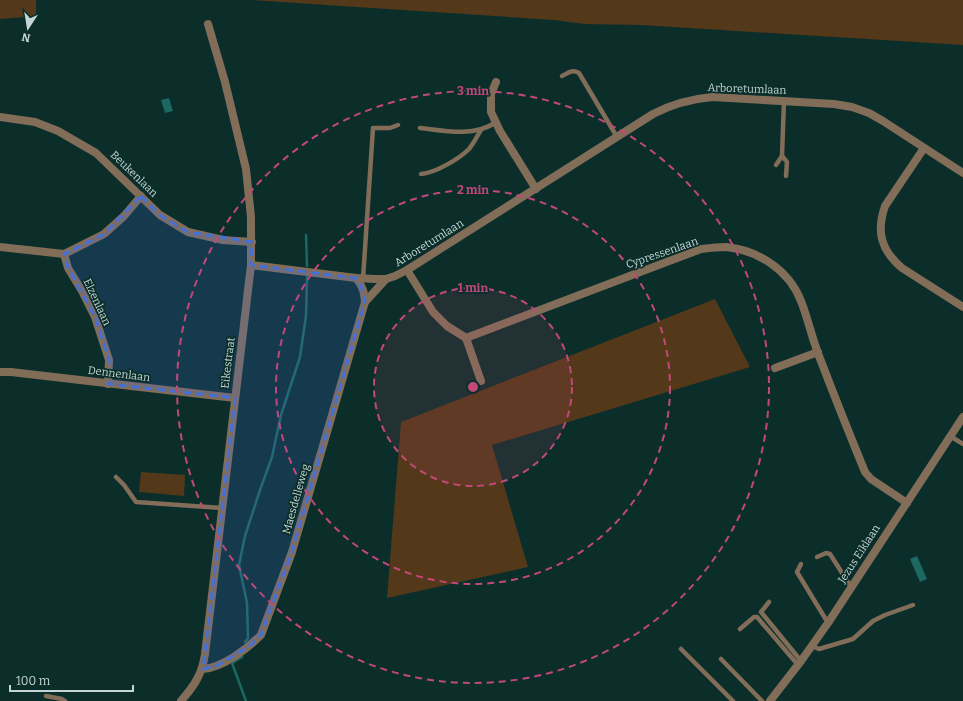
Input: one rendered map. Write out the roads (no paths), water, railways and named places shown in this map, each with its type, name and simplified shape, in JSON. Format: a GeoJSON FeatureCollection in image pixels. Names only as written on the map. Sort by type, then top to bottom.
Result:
{"type":"FeatureCollection","features":[{"type":"Feature","properties":{"kind":"street","name":"Eikestraat"},"geometry":{"type":"LineString","coordinates":[[182,701],[197,681],[203,669],[251,265],[252,242],[250,193],[246,169],[230,103],[208,24]]}},
{"type":"Feature","properties":{"kind":"street"},"geometry":{"type":"LineString","coordinates":[[496,82],[490,102],[491,112],[495,123],[536,189]]}},
{"type":"Feature","properties":{"kind":"street","name":"Arboretumlaan"},"geometry":{"type":"LineString","coordinates":[[251,265],[359,278],[386,279],[395,276],[536,189],[653,114],[666,107],[695,99],[712,97],[852,107],[869,113],[883,121],[963,173]]}},
{"type":"Feature","properties":{"kind":"street","name":"Beukenlaan"},"geometry":{"type":"LineString","coordinates":[[0,117],[35,122],[58,131],[96,152],[160,215],[188,232],[223,240],[252,242]]}},
{"type":"Feature","properties":{"kind":"street"},"geometry":{"type":"LineString","coordinates":[[924,148],[885,206],[881,216],[882,238],[886,250],[893,260],[902,268],[963,307]]}},
{"type":"Feature","properties":{"kind":"street"},"geometry":{"type":"LineString","coordinates":[[0,247],[64,254],[104,234],[124,216],[141,196]]}},
{"type":"Feature","properties":{"kind":"street","name":"Cypressenlaan"},"geometry":{"type":"LineString","coordinates":[[466,338],[701,249],[724,247],[739,249],[756,255],[771,263],[793,286],[800,300],[818,352],[865,472],[871,479],[907,503]]}},
{"type":"Feature","properties":{"kind":"street","name":"Elzenlaan"},"geometry":{"type":"LineString","coordinates":[[64,254],[68,268],[95,317],[109,360],[108,384]]}},
{"type":"Feature","properties":{"kind":"street"},"geometry":{"type":"LineString","coordinates":[[407,270],[433,312],[447,326],[466,338],[481,381]]}},
{"type":"Feature","properties":{"kind":"street"},"geometry":{"type":"LineString","coordinates":[[359,278],[364,292],[365,302]]}},
{"type":"Feature","properties":{"kind":"street","name":"Maesdelleweg"},"geometry":{"type":"LineString","coordinates":[[203,669],[218,666],[250,646],[261,635],[292,552],[365,302],[386,279]]}},
{"type":"Feature","properties":{"kind":"street"},"geometry":{"type":"LineString","coordinates":[[775,368],[818,352]]}},
{"type":"Feature","properties":{"kind":"street","name":"Dennenlaan"},"geometry":{"type":"LineString","coordinates":[[0,372],[11,372],[235,398]]}},
{"type":"Feature","properties":{"kind":"street","name":"Jezus Eiklaan"},"geometry":{"type":"LineString","coordinates":[[770,701],[800,663],[828,623],[963,417]]}},
{"type":"Feature","properties":{"kind":"lane"},"geometry":{"type":"LineString","coordinates":[[562,76],[572,71],[579,73],[617,137]]}},
{"type":"Feature","properties":{"kind":"lane"},"geometry":{"type":"LineString","coordinates":[[776,165],[782,156],[784,101]]}},
{"type":"Feature","properties":{"kind":"lane"},"geometry":{"type":"LineString","coordinates":[[420,128],[464,132],[481,130],[495,123]]}},
{"type":"Feature","properties":{"kind":"lane"},"geometry":{"type":"LineString","coordinates":[[359,278],[373,128],[390,128],[398,125]]}},
{"type":"Feature","properties":{"kind":"lane"},"geometry":{"type":"LineString","coordinates":[[421,174],[428,173],[453,161],[472,144],[481,130]]}},
{"type":"Feature","properties":{"kind":"lane"},"geometry":{"type":"LineString","coordinates":[[782,156],[787,162],[786,176]]}},
{"type":"Feature","properties":{"kind":"lane"},"geometry":{"type":"LineString","coordinates":[[950,436],[963,444]]}},
{"type":"Feature","properties":{"kind":"lane"},"geometry":{"type":"LineString","coordinates":[[116,477],[124,485],[136,502],[222,508]]}},
{"type":"Feature","properties":{"kind":"lane"},"geometry":{"type":"LineString","coordinates":[[817,557],[826,553],[830,554],[851,587]]}},
{"type":"Feature","properties":{"kind":"lane"},"geometry":{"type":"LineString","coordinates":[[801,564],[797,572],[828,623]]}},
{"type":"Feature","properties":{"kind":"lane"},"geometry":{"type":"LineString","coordinates":[[769,602],[761,612],[800,663]]}},
{"type":"Feature","properties":{"kind":"lane"},"geometry":{"type":"LineString","coordinates":[[812,646],[819,650],[852,639],[874,621],[913,605]]}},
{"type":"Feature","properties":{"kind":"lane"},"geometry":{"type":"LineString","coordinates":[[740,629],[754,617],[757,617],[800,663]]}},
{"type":"Feature","properties":{"kind":"lane"},"geometry":{"type":"LineString","coordinates":[[681,648],[733,701]]}},
{"type":"Feature","properties":{"kind":"lane"},"geometry":{"type":"LineString","coordinates":[[721,659],[762,701]]}},
{"type":"Feature","properties":{"kind":"lane"},"geometry":{"type":"LineString","coordinates":[[46,696],[65,701]]}},
{"type":"Feature","properties":{"kind":"water"},"geometry":{"type":"Polygon","coordinates":[[[169,98],[173,111],[165,113],[161,100],[169,98]]]}},
{"type":"Feature","properties":{"kind":"water"},"geometry":{"type":"Polygon","coordinates":[[[917,556],[927,579],[920,582],[910,559],[917,556]]]}},
{"type":"Feature","properties":{"kind":"waterway"},"geometry":{"type":"LineString","coordinates":[[306,235],[307,266]]}},
{"type":"Feature","properties":{"kind":"waterway"},"geometry":{"type":"LineString","coordinates":[[245,642],[248,638],[247,603],[239,565],[245,536],[272,457],[281,415],[300,357],[306,316],[307,277]]}},
{"type":"Feature","properties":{"kind":"waterway"},"geometry":{"type":"LineString","coordinates":[[242,657],[232,663],[246,701]]}}]}
